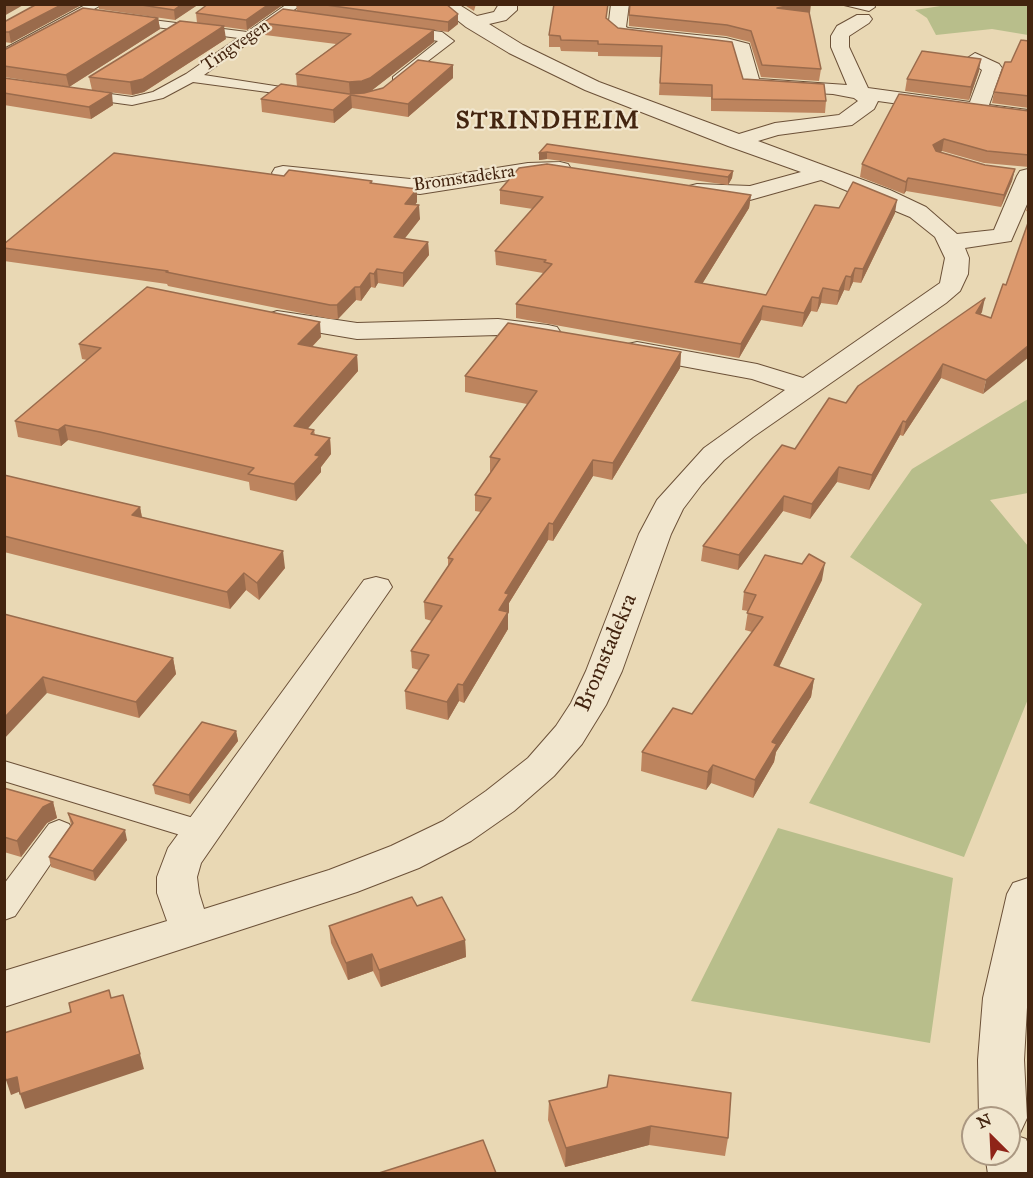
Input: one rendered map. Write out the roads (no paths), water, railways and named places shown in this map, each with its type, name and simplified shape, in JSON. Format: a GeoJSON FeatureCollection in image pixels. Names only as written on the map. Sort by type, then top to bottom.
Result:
{"type":"FeatureCollection","features":[{"type":"Feature","properties":{"kind":"street"},"geometry":{"type":"LineString","coordinates":[[445,4],[516,49],[592,86],[902,204],[932,222],[951,242],[1003,236],[1029,176]]}},
{"type":"Feature","properties":{"kind":"street"},"geometry":{"type":"LineString","coordinates":[[472,23],[500,16],[508,10],[508,4]]}},
{"type":"Feature","properties":{"kind":"street"},"geometry":{"type":"LineString","coordinates":[[620,4],[617,28],[624,33],[726,44],[742,48],[750,84],[833,88],[1029,116]]}},
{"type":"Feature","properties":{"kind":"street"},"geometry":{"type":"LineString","coordinates":[[735,142],[775,129],[845,121],[867,105],[868,100],[860,93],[840,47],[840,36],[843,30],[867,10]]}},
{"type":"Feature","properties":{"kind":"street"},"geometry":{"type":"LineString","coordinates":[[975,59],[992,68],[977,109]]}},
{"type":"Feature","properties":{"kind":"street","name":"Bromstadekra"},"geometry":{"type":"LineString","coordinates":[[283,173],[390,186],[420,187],[538,168],[580,172]]}},
{"type":"Feature","properties":{"kind":"street"},"geometry":{"type":"LineString","coordinates":[[672,187],[728,194],[750,194],[820,173]]}},
{"type":"Feature","properties":{"kind":"street","name":"Bromstadekra"},"geometry":{"type":"LineString","coordinates":[[4,989],[343,881],[405,857],[457,831],[500,801],[541,767],[569,735],[588,705],[604,671],[655,534],[668,507],[690,478],[714,454],[743,431],[937,298],[951,286],[956,274],[957,258],[951,242]]}},
{"type":"Feature","properties":{"kind":"street"},"geometry":{"type":"LineString","coordinates":[[254,315],[357,331],[498,327],[574,338]]}},
{"type":"Feature","properties":{"kind":"street"},"geometry":{"type":"LineString","coordinates":[[608,345],[757,372],[807,388]]}},
{"type":"Feature","properties":{"kind":"street"},"geometry":{"type":"LineString","coordinates":[[191,931],[178,893],[177,877],[182,859],[200,830],[376,587]]}},
{"type":"Feature","properties":{"kind":"street"},"geometry":{"type":"LineString","coordinates":[[1003,1106],[1001,1060],[1005,998],[1029,894]]}},
{"type":"Feature","properties":{"kind":"lane","name":"Tingvegen"},"geometry":{"type":"LineString","coordinates":[[89,82],[68,92],[132,101],[158,95],[191,77],[296,4]]}},
{"type":"Feature","properties":{"kind":"lane"},"geometry":{"type":"LineString","coordinates":[[846,4],[867,10]]}},
{"type":"Feature","properties":{"kind":"lane"},"geometry":{"type":"LineString","coordinates":[[8,50],[82,13],[105,13],[177,27],[249,36]]}},
{"type":"Feature","properties":{"kind":"lane","name":"Tingvegen"},"geometry":{"type":"LineString","coordinates":[[281,15],[303,18]]}},
{"type":"Feature","properties":{"kind":"lane"},"geometry":{"type":"LineString","coordinates":[[157,39],[196,16]]}},
{"type":"Feature","properties":{"kind":"lane"},"geometry":{"type":"LineString","coordinates":[[386,90],[447,41],[437,35],[388,29]]}},
{"type":"Feature","properties":{"kind":"lane","name":"Tingvegen"},"geometry":{"type":"LineString","coordinates":[[191,77],[317,96]]}},
{"type":"Feature","properties":{"kind":"lane"},"geometry":{"type":"LineString","coordinates":[[1006,173],[1029,176]]}},
{"type":"Feature","properties":{"kind":"lane"},"geometry":{"type":"LineString","coordinates":[[4,771],[200,830]]}},
{"type":"Feature","properties":{"kind":"lane"},"geometry":{"type":"LineString","coordinates":[[4,908],[59,831]]}},
{"type":"Feature","properties":{"kind":"district","name":"STRINDHEIM"},"geometry":{"type":"Point","coordinates":[548,122]}}]}
